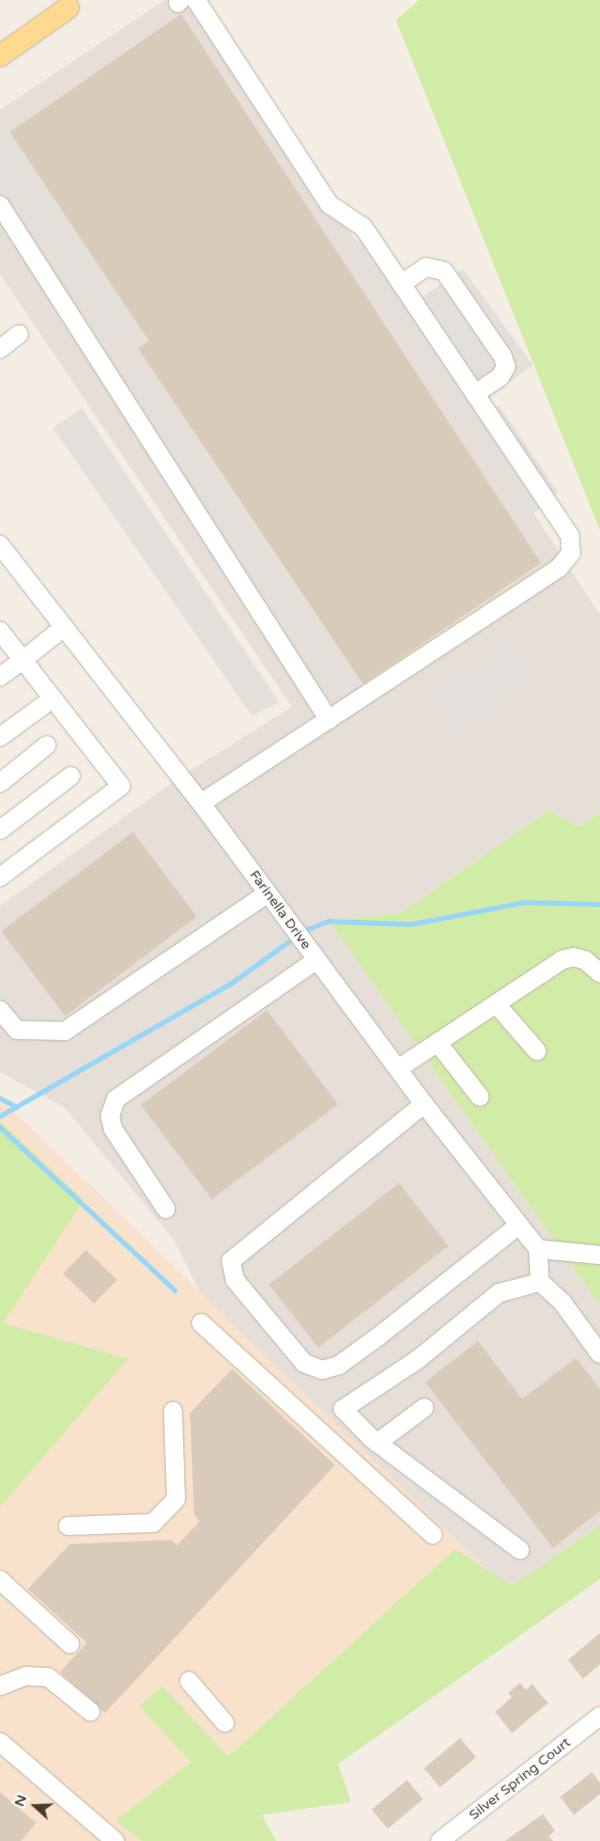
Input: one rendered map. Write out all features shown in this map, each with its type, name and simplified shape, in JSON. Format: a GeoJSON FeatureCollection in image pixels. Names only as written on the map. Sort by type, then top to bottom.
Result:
{"type":"FeatureCollection","features":[{"type":"Feature","properties":{"kind":"main road"},"geometry":{"type":"LineString","coordinates":[[0,55],[74,3]]}},
{"type":"Feature","properties":{"kind":"street"},"geometry":{"type":"LineString","coordinates":[[196,0],[329,204],[363,227],[570,536],[572,553],[559,568],[200,803]]}},
{"type":"Feature","properties":{"kind":"street"},"geometry":{"type":"LineString","coordinates":[[0,205],[329,720]]}},
{"type":"Feature","properties":{"kind":"street"},"geometry":{"type":"LineString","coordinates":[[401,284],[426,267],[444,271],[503,358],[506,367],[500,377],[475,394]]}},
{"type":"Feature","properties":{"kind":"street"},"geometry":{"type":"LineString","coordinates":[[0,349],[20,334]]}},
{"type":"Feature","properties":{"kind":"street","name":"Farinella Drive"},"geometry":{"type":"LineString","coordinates":[[0,545],[200,803],[424,1104],[538,1249]]}},
{"type":"Feature","properties":{"kind":"street"},"geometry":{"type":"LineString","coordinates":[[0,677],[63,628]]}},
{"type":"Feature","properties":{"kind":"street"},"geometry":{"type":"LineString","coordinates":[[0,631],[121,786],[0,877]]}},
{"type":"Feature","properties":{"kind":"street"},"geometry":{"type":"LineString","coordinates":[[0,737],[52,699]]}},
{"type":"Feature","properties":{"kind":"street"},"geometry":{"type":"LineString","coordinates":[[0,782],[47,745]]}},
{"type":"Feature","properties":{"kind":"street"},"geometry":{"type":"LineString","coordinates":[[0,830],[71,776]]}},
{"type":"Feature","properties":{"kind":"street"},"geometry":{"type":"LineString","coordinates":[[0,1010],[17,1030],[66,1031],[268,893]]}},
{"type":"Feature","properties":{"kind":"street"},"geometry":{"type":"LineString","coordinates":[[399,1068],[497,1005],[562,960],[574,957],[585,960],[600,973]]}},
{"type":"Feature","properties":{"kind":"street"},"geometry":{"type":"LineString","coordinates":[[166,1209],[113,1129],[110,1116],[116,1099],[317,960]]}},
{"type":"Feature","properties":{"kind":"street"},"geometry":{"type":"LineString","coordinates":[[497,1005],[537,1051]]}},
{"type":"Feature","properties":{"kind":"street"},"geometry":{"type":"LineString","coordinates":[[438,1043],[480,1097]]}},
{"type":"Feature","properties":{"kind":"street"},"geometry":{"type":"LineString","coordinates":[[424,1104],[231,1261],[236,1280],[304,1363],[322,1370],[339,1365],[379,1336],[519,1225]]}},
{"type":"Feature","properties":{"kind":"street"},"geometry":{"type":"LineString","coordinates":[[600,1256],[573,1250],[538,1249],[540,1282],[562,1302],[600,1354]]}},
{"type":"Feature","properties":{"kind":"street"},"geometry":{"type":"LineString","coordinates":[[520,1550],[377,1443],[343,1409],[417,1360],[498,1293],[540,1282]]}},
{"type":"Feature","properties":{"kind":"street"},"geometry":{"type":"LineString","coordinates":[[201,1323],[433,1535]]}},
{"type":"Feature","properties":{"kind":"street"},"geometry":{"type":"LineString","coordinates":[[377,1443],[424,1408]]}},
{"type":"Feature","properties":{"kind":"street"},"geometry":{"type":"LineString","coordinates":[[68,1526],[153,1524],[176,1500],[173,1411]]}},
{"type":"Feature","properties":{"kind":"street"},"geometry":{"type":"LineString","coordinates":[[0,1580],[70,1644]]}},
{"type":"Feature","properties":{"kind":"street"},"geometry":{"type":"LineString","coordinates":[[0,1686],[26,1676],[48,1677],[91,1712]]}},
{"type":"Feature","properties":{"kind":"street"},"geometry":{"type":"LineString","coordinates":[[190,1681],[225,1723]]}},
{"type":"Feature","properties":{"kind":"street","name":"Silver Spring Court"},"geometry":{"type":"LineString","coordinates":[[440,1841],[600,1716]]}},
{"type":"Feature","properties":{"kind":"street"},"geometry":{"type":"LineString","coordinates":[[0,1742],[116,1841]]}},
{"type":"Feature","properties":{"kind":"shaded area"},"geometry":{"type":"Polygon","coordinates":[[[165,0],[199,0],[600,615],[600,813],[580,827],[549,810],[401,913],[329,921],[600,1305],[600,1551],[527,1608],[201,1294],[174,1240],[64,1107],[0,1072],[0,906],[180,777],[292,707],[0,274],[0,110],[165,0]]]}},
{"type":"Feature","properties":{"kind":"shaded area"},"geometry":{"type":"Polygon","coordinates":[[[14,138],[139,325],[115,342],[0,171],[0,147],[14,138]]]}},
{"type":"Feature","properties":{"kind":"shaded area"},"geometry":{"type":"Polygon","coordinates":[[[368,234],[418,300],[463,269],[533,365],[486,400],[494,411],[499,405],[558,492],[531,516],[347,248],[368,234]]]}},
{"type":"Feature","properties":{"kind":"shaded area"},"geometry":{"type":"Polygon","coordinates":[[[148,370],[358,681],[335,696],[126,385],[148,370]]]}},
{"type":"Feature","properties":{"kind":"shaded area"},"geometry":{"type":"Polygon","coordinates":[[[82,408],[279,702],[252,716],[53,428],[82,408]]]}},
{"type":"Feature","properties":{"kind":"shaded area"},"geometry":{"type":"Polygon","coordinates":[[[508,647],[531,683],[458,731],[434,695],[508,647]]]}},
{"type":"Feature","properties":{"kind":"shaded area"},"geometry":{"type":"Polygon","coordinates":[[[0,1098],[527,1608],[256,1813],[274,1841],[0,1841],[0,1098]]]}},
{"type":"Feature","properties":{"kind":"green space"},"geometry":{"type":"Polygon","coordinates":[[[419,0],[600,0],[600,530],[396,20],[419,0]]]}},
{"type":"Feature","properties":{"kind":"green space"},"geometry":{"type":"Polygon","coordinates":[[[549,810],[579,827],[600,813],[600,1305],[329,921],[401,913],[549,810]]]}},
{"type":"Feature","properties":{"kind":"green space"},"geometry":{"type":"Polygon","coordinates":[[[0,1121],[84,1200],[3,1323],[128,1359],[0,1507],[0,1121]]]}},
{"type":"Feature","properties":{"kind":"green space"},"geometry":{"type":"Polygon","coordinates":[[[600,1525],[600,1579],[338,1764],[351,1802],[262,1815],[276,1841],[142,1841],[115,1821],[191,1762],[139,1706],[163,1686],[228,1757],[455,1549],[512,1586],[600,1525]]]}},
{"type":"Feature","properties":{"kind":"building"},"geometry":{"type":"Polygon","coordinates":[[[181,14],[541,563],[363,684],[138,348],[149,341],[10,132],[181,14]]]}},
{"type":"Feature","properties":{"kind":"building"},"geometry":{"type":"Polygon","coordinates":[[[133,832],[197,917],[65,1016],[1,931],[133,832]]]}},
{"type":"Feature","properties":{"kind":"building"},"geometry":{"type":"Polygon","coordinates":[[[267,1010],[338,1104],[212,1199],[141,1105],[267,1010]]]}},
{"type":"Feature","properties":{"kind":"building"},"geometry":{"type":"Polygon","coordinates":[[[399,1183],[448,1246],[318,1348],[269,1285],[399,1183]]]}},
{"type":"Feature","properties":{"kind":"building"},"geometry":{"type":"Polygon","coordinates":[[[86,1250],[117,1280],[94,1304],[63,1274],[86,1250]]]}},
{"type":"Feature","properties":{"kind":"building"},"geometry":{"type":"Polygon","coordinates":[[[478,1341],[522,1399],[576,1358],[600,1389],[600,1511],[553,1548],[425,1382],[478,1341]]]}},
{"type":"Feature","properties":{"kind":"building"},"geometry":{"type":"Polygon","coordinates":[[[232,1369],[335,1465],[105,1713],[60,1672],[87,1643],[28,1589],[70,1544],[171,1540],[177,1545],[200,1521],[194,1515],[190,1413],[232,1369]]]}},
{"type":"Feature","properties":{"kind":"building"},"geometry":{"type":"Polygon","coordinates":[[[600,1633],[600,1664],[583,1679],[568,1660],[600,1633]]]}},
{"type":"Feature","properties":{"kind":"building"},"geometry":{"type":"Polygon","coordinates":[[[520,1683],[526,1690],[532,1684],[548,1703],[512,1733],[495,1712],[512,1697],[508,1693],[520,1683]]]}},
{"type":"Feature","properties":{"kind":"building"},"geometry":{"type":"Polygon","coordinates":[[[460,1738],[476,1757],[440,1787],[424,1768],[460,1738]]]}},
{"type":"Feature","properties":{"kind":"building"},"geometry":{"type":"Polygon","coordinates":[[[592,1772],[600,1783],[600,1794],[574,1815],[560,1797],[592,1772]]]}},
{"type":"Feature","properties":{"kind":"building"},"geometry":{"type":"Polygon","coordinates":[[[407,1780],[423,1799],[388,1829],[372,1810],[407,1780]]]}},
{"type":"Feature","properties":{"kind":"building"},"geometry":{"type":"Polygon","coordinates":[[[0,1792],[36,1823],[21,1841],[0,1841],[0,1792]]]}},
{"type":"Feature","properties":{"kind":"building"},"geometry":{"type":"Polygon","coordinates":[[[543,1814],[555,1831],[549,1836],[553,1841],[505,1841],[543,1814]]]}},
{"type":"Feature","properties":{"kind":"waterway"},"geometry":{"type":"LineString","coordinates":[[308,929],[328,921],[411,924],[525,902],[600,904]]}},
{"type":"Feature","properties":{"kind":"waterway"},"geometry":{"type":"LineString","coordinates":[[0,1116],[230,984],[288,942]]}},
{"type":"Feature","properties":{"kind":"waterway"},"geometry":{"type":"LineString","coordinates":[[0,1098],[17,1107]]}},
{"type":"Feature","properties":{"kind":"waterway"},"geometry":{"type":"LineString","coordinates":[[0,1127],[175,1290]]}}]}
